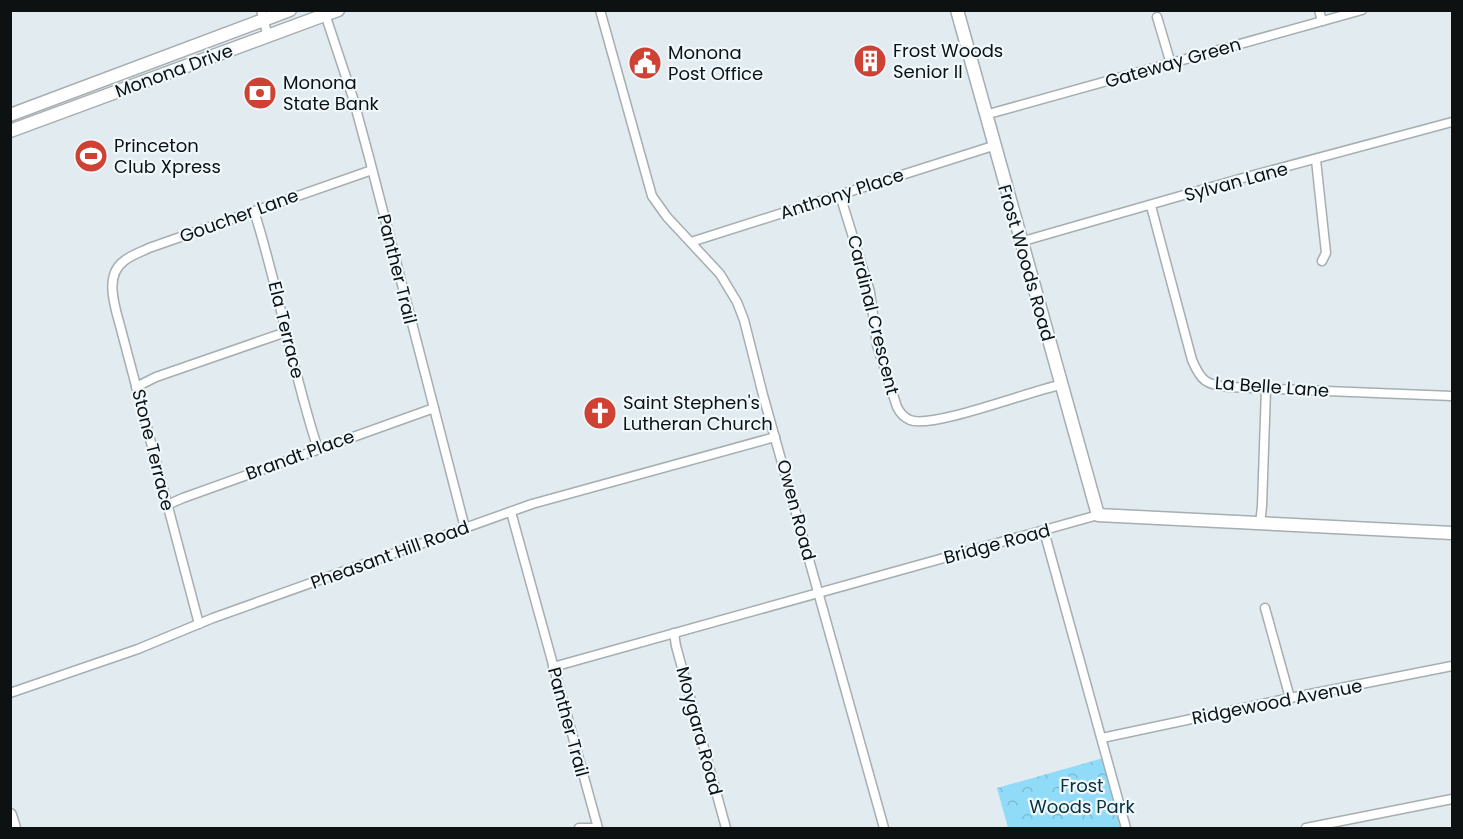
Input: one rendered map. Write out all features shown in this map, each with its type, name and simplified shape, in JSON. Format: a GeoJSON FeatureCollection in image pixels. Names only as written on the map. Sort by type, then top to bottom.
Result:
{"type":"FeatureCollection","features":[{"type":"Feature","properties":{"kind":"street","name":"Monona Drive"},"geometry":{"type":"LineString","coordinates":[[10,115],[262,15],[291,10]]}},
{"type":"Feature","properties":{"kind":"street","name":"Owen Road"},"geometry":{"type":"LineString","coordinates":[[600,10],[652,196],[667,217],[720,274],[738,304],[744,320],[884,828]]}},
{"type":"Feature","properties":{"kind":"street","name":"Frost Woods Road"},"geometry":{"type":"LineString","coordinates":[[957,10],[993,146],[1098,515]]}},
{"type":"Feature","properties":{"kind":"street"},"geometry":{"type":"LineString","coordinates":[[1319,10],[1322,21]]}},
{"type":"Feature","properties":{"kind":"street","name":"Gateway Green"},"geometry":{"type":"LineString","coordinates":[[985,115],[1362,10]]}},
{"type":"Feature","properties":{"kind":"street","name":"Monona Drive"},"geometry":{"type":"LineString","coordinates":[[10,131],[268,37],[329,12]]}},
{"type":"Feature","properties":{"kind":"street","name":"Panther Trail"},"geometry":{"type":"LineString","coordinates":[[329,12],[465,528]]}},
{"type":"Feature","properties":{"kind":"street"},"geometry":{"type":"LineString","coordinates":[[262,15],[268,37]]}},
{"type":"Feature","properties":{"kind":"street"},"geometry":{"type":"LineString","coordinates":[[1157,17],[1171,64]]}},
{"type":"Feature","properties":{"kind":"street","name":"Sylvan Lane"},"geometry":{"type":"LineString","coordinates":[[1020,242],[1243,178],[1452,122]]}},
{"type":"Feature","properties":{"kind":"street","name":"Anthony Place"},"geometry":{"type":"LineString","coordinates":[[691,242],[993,146]]}},
{"type":"Feature","properties":{"kind":"street"},"geometry":{"type":"LineString","coordinates":[[1316,160],[1326,253],[1322,261]]}},
{"type":"Feature","properties":{"kind":"street","name":"Goucher Lane"},"geometry":{"type":"LineString","coordinates":[[115,275],[123,261],[149,248],[372,170]]}},
{"type":"Feature","properties":{"kind":"street","name":"Cardinal Crescent"},"geometry":{"type":"LineString","coordinates":[[840,195],[870,292],[877,345],[901,415],[910,420],[932,421],[1060,385]]}},
{"type":"Feature","properties":{"kind":"street","name":"La Belle Lane"},"geometry":{"type":"LineString","coordinates":[[1151,206],[1192,360],[1199,376],[1214,386],[1452,396]]}},
{"type":"Feature","properties":{"kind":"street","name":"Ela Terrace"},"geometry":{"type":"LineString","coordinates":[[254,211],[267,252],[318,449]]}},
{"type":"Feature","properties":{"kind":"street","name":"Stone Terrace"},"geometry":{"type":"LineString","coordinates":[[115,275],[112,284],[114,296],[199,624]]}},
{"type":"Feature","properties":{"kind":"street"},"geometry":{"type":"LineString","coordinates":[[136,387],[286,332]]}},
{"type":"Feature","properties":{"kind":"street"},"geometry":{"type":"LineString","coordinates":[[1260,524],[1266,389]]}},
{"type":"Feature","properties":{"kind":"street","name":"Brandt Place"},"geometry":{"type":"LineString","coordinates":[[168,505],[434,408]]}},
{"type":"Feature","properties":{"kind":"street","name":"Pheasant Hill Road"},"geometry":{"type":"LineString","coordinates":[[10,693],[138,649],[199,624],[532,504],[776,436]]}},
{"type":"Feature","properties":{"kind":"street","name":"Panther Trail"},"geometry":{"type":"LineString","coordinates":[[511,512],[598,828]]}},
{"type":"Feature","properties":{"kind":"street","name":"Bridge Road"},"geometry":{"type":"LineString","coordinates":[[553,667],[1098,515],[1452,533]]}},
{"type":"Feature","properties":{"kind":"street"},"geometry":{"type":"LineString","coordinates":[[1044,531],[1126,828]]}},
{"type":"Feature","properties":{"kind":"street"},"geometry":{"type":"LineString","coordinates":[[1265,608],[1290,698]]}},
{"type":"Feature","properties":{"kind":"street","name":"Moygara Road"},"geometry":{"type":"LineString","coordinates":[[674,633],[726,828]]}},
{"type":"Feature","properties":{"kind":"street","name":"Ridgewood Avenue"},"geometry":{"type":"LineString","coordinates":[[1101,738],[1452,666]]}},
{"type":"Feature","properties":{"kind":"street"},"geometry":{"type":"LineString","coordinates":[[1306,828],[1322,827],[1452,799]]}},
{"type":"Feature","properties":{"kind":"street"},"geometry":{"type":"LineString","coordinates":[[10,814],[14,828]]}},
{"type":"Feature","properties":{"kind":"street"},"geometry":{"type":"LineString","coordinates":[[579,828],[598,828]]}},
{"type":"Feature","properties":{"kind":"green space","name":"Frost Woods Park"},"geometry":{"type":"Polygon","coordinates":[[[1107,757],[1126,828],[1008,828],[997,788],[1107,757]]]}},
{"type":"Feature","properties":{"kind":"place","name":"Frost Woods Senior II"},"geometry":{"type":"Point","coordinates":[870,61]}},
{"type":"Feature","properties":{"kind":"place","name":"Monona Post Office"},"geometry":{"type":"Point","coordinates":[645,63]}},
{"type":"Feature","properties":{"kind":"place","name":"Monona State Bank"},"geometry":{"type":"Point","coordinates":[260,93]}},
{"type":"Feature","properties":{"kind":"place","name":"Princeton Club Xpress"},"geometry":{"type":"Point","coordinates":[91,156]}},
{"type":"Feature","properties":{"kind":"place","name":"Saint Stephen's Lutheran Church"},"geometry":{"type":"Point","coordinates":[600,413]}}]}
